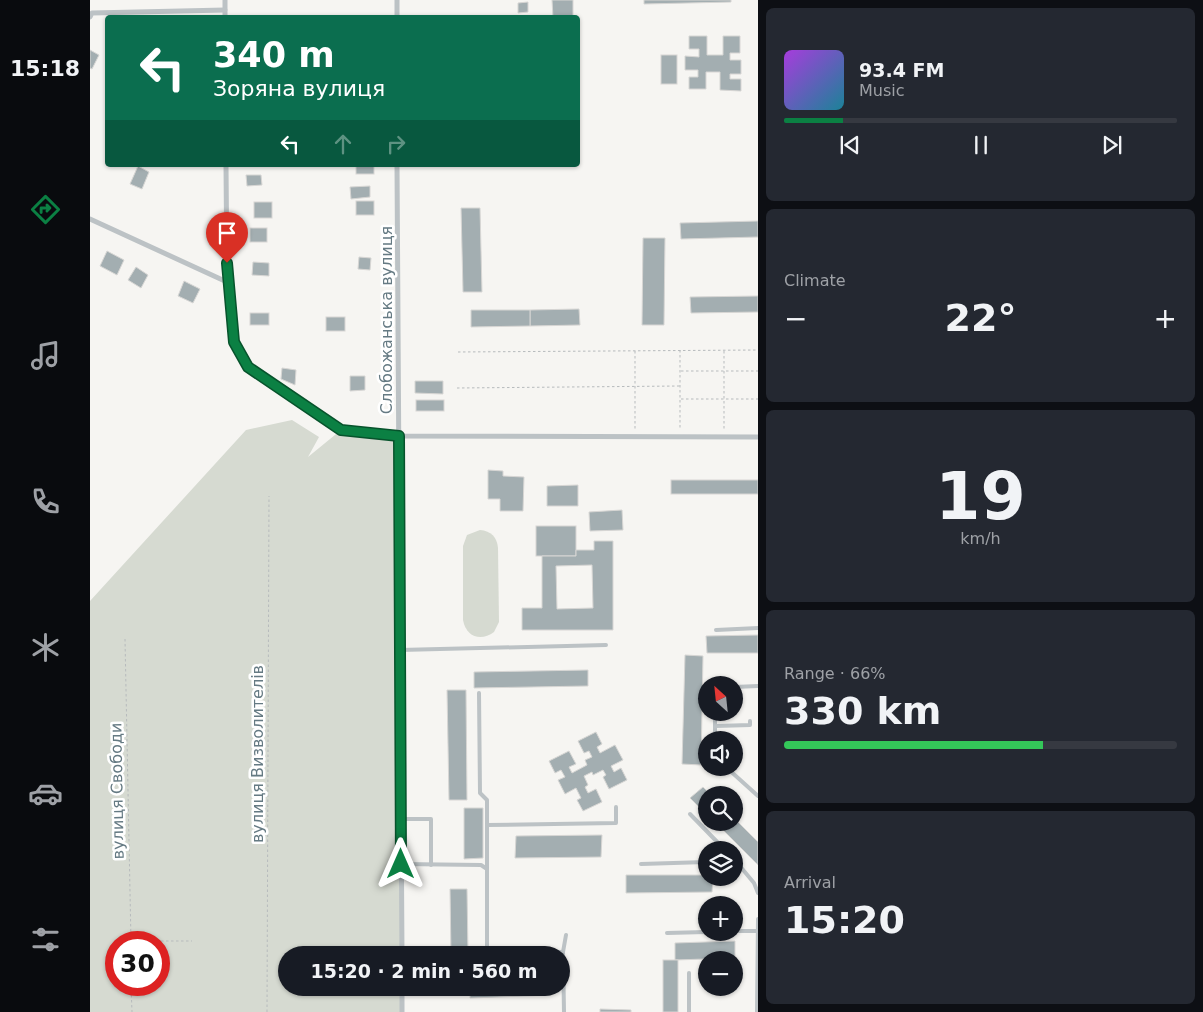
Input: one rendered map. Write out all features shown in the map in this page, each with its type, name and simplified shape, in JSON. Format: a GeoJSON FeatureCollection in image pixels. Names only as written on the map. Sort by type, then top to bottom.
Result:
{"type":"FeatureCollection","features":[{"type":"Feature","properties":{"kind":"street"},"geometry":{"type":"LineString","coordinates":[[225,0],[225,15]]}},
{"type":"Feature","properties":{"kind":"street"},"geometry":{"type":"LineString","coordinates":[[397,0],[397,15]]}},
{"type":"Feature","properties":{"kind":"street"},"geometry":{"type":"LineString","coordinates":[[90,17],[92,13],[225,10]]}},
{"type":"Feature","properties":{"kind":"street"},"geometry":{"type":"LineString","coordinates":[[226,167],[227,282],[234,342],[248,367],[341,430],[399,436],[758,437]]}},
{"type":"Feature","properties":{"kind":"street","name":"Слобожанська вулиця"},"geometry":{"type":"LineString","coordinates":[[397,167],[402,946]]}},
{"type":"Feature","properties":{"kind":"street"},"geometry":{"type":"LineString","coordinates":[[90,219],[227,282]]}},
{"type":"Feature","properties":{"kind":"street"},"geometry":{"type":"LineString","coordinates":[[402,996],[402,1012]]}},
{"type":"Feature","properties":{"kind":"lane"},"geometry":{"type":"LineString","coordinates":[[716,630],[758,628]]}},
{"type":"Feature","properties":{"kind":"lane"},"geometry":{"type":"LineString","coordinates":[[400,650],[606,645]]}},
{"type":"Feature","properties":{"kind":"lane"},"geometry":{"type":"LineString","coordinates":[[743,687],[758,686]]}},
{"type":"Feature","properties":{"kind":"lane"},"geometry":{"type":"LineString","coordinates":[[479,692],[480,793],[487,800],[487,946]]}},
{"type":"Feature","properties":{"kind":"lane"},"geometry":{"type":"LineString","coordinates":[[716,721],[716,731]]}},
{"type":"Feature","properties":{"kind":"lane"},"geometry":{"type":"LineString","coordinates":[[716,726],[750,725],[750,721]]}},
{"type":"Feature","properties":{"kind":"lane"},"geometry":{"type":"LineString","coordinates":[[736,776],[758,796]]}},
{"type":"Feature","properties":{"kind":"lane"},"geometry":{"type":"LineString","coordinates":[[487,825],[616,823],[616,807]]}},
{"type":"Feature","properties":{"kind":"lane"},"geometry":{"type":"LineString","coordinates":[[690,814],[716,841]]}},
{"type":"Feature","properties":{"kind":"lane"},"geometry":{"type":"LineString","coordinates":[[401,819],[431,819],[431,864]]}},
{"type":"Feature","properties":{"kind":"lane"},"geometry":{"type":"LineString","coordinates":[[641,864],[698,862]]}},
{"type":"Feature","properties":{"kind":"lane"},"geometry":{"type":"LineString","coordinates":[[401,864],[480,865],[487,869]]}},
{"type":"Feature","properties":{"kind":"lane"},"geometry":{"type":"LineString","coordinates":[[743,872],[758,890]]}},
{"type":"Feature","properties":{"kind":"lane"},"geometry":{"type":"LineString","coordinates":[[757,1012],[758,919]]}},
{"type":"Feature","properties":{"kind":"lane"},"geometry":{"type":"LineString","coordinates":[[743,931],[758,931]]}},
{"type":"Feature","properties":{"kind":"lane"},"geometry":{"type":"LineString","coordinates":[[667,933],[698,932]]}},
{"type":"Feature","properties":{"kind":"lane"},"geometry":{"type":"LineString","coordinates":[[564,946],[566,934]]}},
{"type":"Feature","properties":{"kind":"lane"},"geometry":{"type":"LineString","coordinates":[[689,973],[689,1012]]}},
{"type":"Feature","properties":{"kind":"lane"},"geometry":{"type":"LineString","coordinates":[[564,996],[564,1012]]}},
{"type":"Feature","properties":{"kind":"path"},"geometry":{"type":"LineString","coordinates":[[680,350],[680,437]]}},
{"type":"Feature","properties":{"kind":"path"},"geometry":{"type":"LineString","coordinates":[[724,350],[724,437]]}},
{"type":"Feature","properties":{"kind":"path"},"geometry":{"type":"LineString","coordinates":[[458,352],[758,350]]}},
{"type":"Feature","properties":{"kind":"path"},"geometry":{"type":"LineString","coordinates":[[635,351],[635,437]]}},
{"type":"Feature","properties":{"kind":"path"},"geometry":{"type":"LineString","coordinates":[[680,371],[758,371]]}},
{"type":"Feature","properties":{"kind":"path"},"geometry":{"type":"LineString","coordinates":[[457,388],[680,386]]}},
{"type":"Feature","properties":{"kind":"path"},"geometry":{"type":"LineString","coordinates":[[680,399],[758,399]]}},
{"type":"Feature","properties":{"kind":"path","name":"вулиця Визволителів"},"geometry":{"type":"LineString","coordinates":[[267,1012],[269,496]]}},
{"type":"Feature","properties":{"kind":"path","name":"вулиця Свободи"},"geometry":{"type":"LineString","coordinates":[[125,639],[131,931]]}},
{"type":"Feature","properties":{"kind":"path"},"geometry":{"type":"LineString","coordinates":[[170,941],[192,941]]}},
{"type":"Feature","properties":{"kind":"path"},"geometry":{"type":"LineString","coordinates":[[132,996],[132,1012]]}},
{"type":"Feature","properties":{"kind":"shaded area"},"geometry":{"type":"Polygon","coordinates":[[[292,420],[319,437],[308,457],[341,430],[399,436],[402,946],[278,946],[278,996],[402,996],[402,1012],[90,1012],[90,601],[246,430],[292,420]]]}},
{"type":"Feature","properties":{"kind":"shaded area"},"geometry":{"type":"Polygon","coordinates":[[[480,530],[490,533],[495,538],[498,548],[499,622],[494,632],[484,637],[471,634],[463,620],[463,546],[467,535],[480,530]]]}},
{"type":"Feature","properties":{"kind":"building"},"geometry":{"type":"Polygon","coordinates":[[[552,0],[573,0],[573,15],[553,15],[552,0]]]}},
{"type":"Feature","properties":{"kind":"building"},"geometry":{"type":"Polygon","coordinates":[[[644,0],[731,0],[731,2],[644,4],[644,0]]]}},
{"type":"Feature","properties":{"kind":"building"},"geometry":{"type":"Polygon","coordinates":[[[528,2],[528,12],[518,13],[518,3],[528,2]]]}},
{"type":"Feature","properties":{"kind":"building"},"geometry":{"type":"Polygon","coordinates":[[[689,36],[707,36],[707,55],[723,55],[723,36],[740,36],[740,53],[730,53],[730,60],[741,60],[741,74],[730,74],[730,79],[741,79],[741,91],[720,90],[720,72],[706,72],[706,89],[689,89],[689,77],[698,77],[698,70],[685,70],[685,56],[699,57],[699,49],[689,49],[689,36]]]}},
{"type":"Feature","properties":{"kind":"building"},"geometry":{"type":"Polygon","coordinates":[[[90,50],[99,55],[92,69],[90,68],[90,50]]]}},
{"type":"Feature","properties":{"kind":"building"},"geometry":{"type":"Polygon","coordinates":[[[661,55],[677,55],[677,84],[661,84],[661,55]]]}},
{"type":"Feature","properties":{"kind":"building"},"geometry":{"type":"Polygon","coordinates":[[[138,167],[149,172],[142,189],[130,184],[138,167]]]}},
{"type":"Feature","properties":{"kind":"building"},"geometry":{"type":"Polygon","coordinates":[[[356,167],[374,167],[374,174],[356,174],[356,167]]]}},
{"type":"Feature","properties":{"kind":"building"},"geometry":{"type":"Polygon","coordinates":[[[246,175],[261,175],[262,185],[247,186],[246,175]]]}},
{"type":"Feature","properties":{"kind":"building"},"geometry":{"type":"Polygon","coordinates":[[[370,186],[370,197],[351,199],[350,187],[370,186]]]}},
{"type":"Feature","properties":{"kind":"building"},"geometry":{"type":"Polygon","coordinates":[[[356,201],[374,201],[374,215],[356,215],[356,201]]]}},
{"type":"Feature","properties":{"kind":"building"},"geometry":{"type":"Polygon","coordinates":[[[254,202],[272,202],[272,218],[254,218],[254,202]]]}},
{"type":"Feature","properties":{"kind":"building"},"geometry":{"type":"Polygon","coordinates":[[[461,208],[480,208],[482,292],[463,292],[461,208]]]}},
{"type":"Feature","properties":{"kind":"building"},"geometry":{"type":"Polygon","coordinates":[[[758,221],[758,237],[681,239],[680,223],[758,221]]]}},
{"type":"Feature","properties":{"kind":"building"},"geometry":{"type":"Polygon","coordinates":[[[250,228],[267,228],[267,242],[250,242],[250,228]]]}},
{"type":"Feature","properties":{"kind":"building"},"geometry":{"type":"Polygon","coordinates":[[[643,238],[665,238],[664,325],[642,325],[643,238]]]}},
{"type":"Feature","properties":{"kind":"building"},"geometry":{"type":"Polygon","coordinates":[[[107,251],[124,260],[117,275],[100,266],[107,251]]]}},
{"type":"Feature","properties":{"kind":"building"},"geometry":{"type":"Polygon","coordinates":[[[359,257],[371,258],[370,270],[358,269],[359,257]]]}},
{"type":"Feature","properties":{"kind":"building"},"geometry":{"type":"Polygon","coordinates":[[[253,262],[269,263],[269,276],[252,275],[253,262]]]}},
{"type":"Feature","properties":{"kind":"building"},"geometry":{"type":"Polygon","coordinates":[[[136,267],[148,275],[141,288],[128,280],[136,267]]]}},
{"type":"Feature","properties":{"kind":"building"},"geometry":{"type":"Polygon","coordinates":[[[184,281],[200,289],[193,303],[178,296],[184,281]]]}},
{"type":"Feature","properties":{"kind":"building"},"geometry":{"type":"Polygon","coordinates":[[[758,296],[758,312],[691,313],[690,297],[758,296]]]}},
{"type":"Feature","properties":{"kind":"building"},"geometry":{"type":"Polygon","coordinates":[[[579,309],[580,325],[530,326],[530,310],[579,309]]]}},
{"type":"Feature","properties":{"kind":"building"},"geometry":{"type":"Polygon","coordinates":[[[471,310],[530,310],[530,326],[471,327],[471,310]]]}},
{"type":"Feature","properties":{"kind":"building"},"geometry":{"type":"Polygon","coordinates":[[[250,313],[269,313],[269,325],[250,325],[250,313]]]}},
{"type":"Feature","properties":{"kind":"building"},"geometry":{"type":"Polygon","coordinates":[[[326,317],[345,317],[345,331],[326,331],[326,317]]]}},
{"type":"Feature","properties":{"kind":"building"},"geometry":{"type":"Polygon","coordinates":[[[282,368],[296,370],[295,385],[281,379],[282,368]]]}},
{"type":"Feature","properties":{"kind":"building"},"geometry":{"type":"Polygon","coordinates":[[[350,376],[365,376],[365,390],[350,391],[350,376]]]}},
{"type":"Feature","properties":{"kind":"building"},"geometry":{"type":"Polygon","coordinates":[[[415,381],[443,381],[443,394],[415,393],[415,381]]]}},
{"type":"Feature","properties":{"kind":"building"},"geometry":{"type":"Polygon","coordinates":[[[416,400],[444,400],[444,411],[416,411],[416,400]]]}},
{"type":"Feature","properties":{"kind":"building"},"geometry":{"type":"Polygon","coordinates":[[[488,470],[503,471],[503,476],[524,477],[523,511],[500,511],[500,499],[488,499],[488,470]]]}},
{"type":"Feature","properties":{"kind":"building"},"geometry":{"type":"Polygon","coordinates":[[[671,480],[758,480],[758,494],[671,494],[671,480]]]}},
{"type":"Feature","properties":{"kind":"building"},"geometry":{"type":"Polygon","coordinates":[[[578,485],[578,506],[547,506],[547,486],[578,485]]]}},
{"type":"Feature","properties":{"kind":"building"},"geometry":{"type":"Polygon","coordinates":[[[622,510],[623,530],[590,531],[589,512],[622,510]]]}},
{"type":"Feature","properties":{"kind":"building"},"geometry":{"type":"Polygon","coordinates":[[[536,526],[576,526],[576,556],[536,556],[536,526]]]}},
{"type":"Feature","properties":{"kind":"building"},"geometry":{"type":"Polygon","coordinates":[[[594,541],[613,541],[613,630],[522,630],[522,608],[542,608],[542,556],[576,556],[576,550],[594,550],[594,541]],[[592,565],[556,566],[557,609],[593,608],[592,565]]]}},
{"type":"Feature","properties":{"kind":"building"},"geometry":{"type":"Polygon","coordinates":[[[758,635],[758,653],[707,653],[706,636],[758,635]]]}},
{"type":"Feature","properties":{"kind":"building"},"geometry":{"type":"Polygon","coordinates":[[[685,655],[703,656],[703,676],[698,676],[698,721],[702,721],[702,731],[698,731],[698,765],[682,764],[685,655]]]}},
{"type":"Feature","properties":{"kind":"building"},"geometry":{"type":"Polygon","coordinates":[[[588,670],[588,686],[474,688],[474,672],[588,670]]]}},
{"type":"Feature","properties":{"kind":"building"},"geometry":{"type":"Polygon","coordinates":[[[447,690],[466,690],[467,800],[449,800],[447,690]]]}},
{"type":"Feature","properties":{"kind":"building"},"geometry":{"type":"Polygon","coordinates":[[[596,732],[602,744],[597,747],[600,753],[615,745],[623,760],[611,766],[614,772],[621,768],[627,780],[609,789],[603,777],[606,775],[603,770],[593,775],[592,772],[584,776],[588,785],[585,787],[588,793],[596,789],[602,802],[583,811],[577,800],[581,798],[576,788],[565,794],[558,780],[565,777],[561,770],[555,773],[549,761],[569,751],[576,764],[569,767],[572,773],[587,765],[585,760],[592,757],[589,751],[584,753],[578,741],[596,732]]]}},
{"type":"Feature","properties":{"kind":"building"},"geometry":{"type":"Polygon","coordinates":[[[698,791],[698,806],[690,798],[698,791]]]}},
{"type":"Feature","properties":{"kind":"building"},"geometry":{"type":"Polygon","coordinates":[[[464,808],[483,808],[483,858],[464,859],[464,808]]]}},
{"type":"Feature","properties":{"kind":"building"},"geometry":{"type":"Polygon","coordinates":[[[743,827],[758,842],[758,865],[743,850],[743,841],[734,841],[724,831],[743,831],[743,827]]]}},
{"type":"Feature","properties":{"kind":"building"},"geometry":{"type":"Polygon","coordinates":[[[602,835],[601,857],[515,858],[516,836],[602,835]]]}},
{"type":"Feature","properties":{"kind":"building"},"geometry":{"type":"Polygon","coordinates":[[[626,875],[698,875],[698,886],[712,886],[712,892],[626,893],[626,875]]]}},
{"type":"Feature","properties":{"kind":"building"},"geometry":{"type":"Polygon","coordinates":[[[450,889],[467,889],[468,946],[451,946],[450,889]]]}},
{"type":"Feature","properties":{"kind":"building"},"geometry":{"type":"Polygon","coordinates":[[[735,941],[735,951],[698,951],[698,959],[675,960],[675,943],[735,941]]]}},
{"type":"Feature","properties":{"kind":"building"},"geometry":{"type":"Polygon","coordinates":[[[663,960],[678,960],[678,1012],[663,1012],[663,960]]]}},
{"type":"Feature","properties":{"kind":"building"},"geometry":{"type":"Polygon","coordinates":[[[470,996],[525,996],[470,998],[470,996]]]}},
{"type":"Feature","properties":{"kind":"building"},"geometry":{"type":"Polygon","coordinates":[[[600,1009],[631,1010],[631,1012],[600,1012],[600,1009]]]}},
{"type":"Feature","properties":{"kind":"route"},"geometry":{"type":"LineString","coordinates":[[227,263],[227,282],[234,342],[248,367],[341,430],[399,436],[401,864]]}}]}
